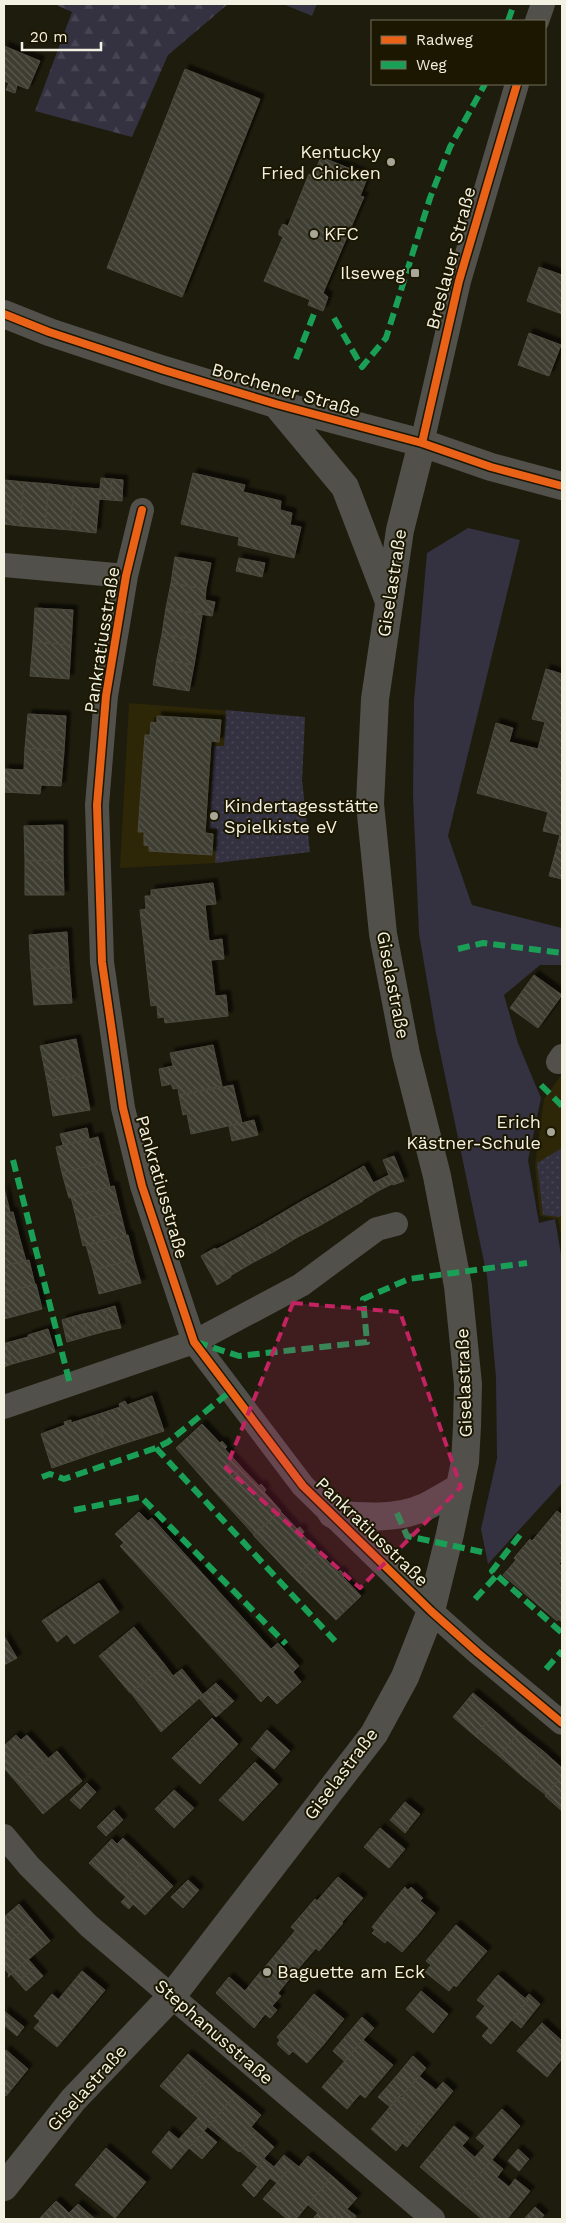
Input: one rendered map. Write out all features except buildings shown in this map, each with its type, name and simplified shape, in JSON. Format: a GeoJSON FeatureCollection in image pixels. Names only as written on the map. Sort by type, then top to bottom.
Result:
{"type":"FeatureCollection","features":[{"type":"Feature","properties":{"kind":"main road","name":"Borchener Straße"},"geometry":{"type":"LineString","coordinates":[[4,314],[49,332],[276,404],[422,443],[484,465],[562,486]]}},
{"type":"Feature","properties":{"kind":"main road"},"geometry":{"type":"LineString","coordinates":[[276,404],[345,487],[389,602]]}},
{"type":"Feature","properties":{"kind":"main road","name":"Giselastraße"},"geometry":{"type":"LineString","coordinates":[[4,2187],[73,2100],[172,1996],[374,1734],[408,1670],[431,1611],[465,1462],[468,1384],[458,1286],[437,1176],[406,1054],[383,934],[370,804],[375,699],[400,530],[422,443]]}},
{"type":"Feature","properties":{"kind":"main road"},"geometry":{"type":"LineString","coordinates":[[332,1514],[373,1518],[397,1514],[424,1508],[460,1487]]}},
{"type":"Feature","properties":{"kind":"street"},"geometry":{"type":"LineString","coordinates":[[537,20],[543,4]]}},
{"type":"Feature","properties":{"kind":"street","name":"Breslauer Straße"},"geometry":{"type":"LineString","coordinates":[[422,443],[459,281],[517,85]]}},
{"type":"Feature","properties":{"kind":"street","name":"Pankratiusstraße"},"geometry":{"type":"LineString","coordinates":[[142,510],[126,576],[106,696],[97,805],[102,962],[123,1108],[142,1186],[194,1342],[303,1486],[431,1611],[562,1723]]}},
{"type":"Feature","properties":{"kind":"street"},"geometry":{"type":"LineString","coordinates":[[4,565],[126,576]]}},
{"type":"Feature","properties":{"kind":"street"},"geometry":{"type":"LineString","coordinates":[[4,1407],[194,1342],[301,1285],[376,1229],[396,1224]]}},
{"type":"Feature","properties":{"kind":"street","name":"Stephanusstraße"},"geometry":{"type":"LineString","coordinates":[[4,1836],[29,1866],[89,1926],[433,2219]]}},
{"type":"Feature","properties":{"kind":"highlighted area"},"geometry":{"type":"Polygon","coordinates":[[[293,1303],[400,1312],[461,1487],[360,1588],[226,1468],[293,1303]]]}},
{"type":"Feature","properties":{"kind":"shaded area","name":"Kindertagesstätte Spielkiste eV"},"geometry":{"type":"Polygon","coordinates":[[[129,703],[305,717],[302,781],[310,852],[215,863],[120,868],[129,703]]]}},
{"type":"Feature","properties":{"kind":"shaded area","name":"Erich Kästner-Schule"},"geometry":{"type":"Polygon","coordinates":[[[562,1074],[562,1241],[558,1219],[540,1216],[535,1166],[544,1099],[562,1074]]]}},
{"type":"Feature","properties":{"kind":"green space"},"geometry":{"type":"Polygon","coordinates":[[[54,4],[228,4],[168,55],[132,137],[35,111],[72,12],[54,4]]]}},
{"type":"Feature","properties":{"kind":"green space"},"geometry":{"type":"Polygon","coordinates":[[[283,4],[317,4],[312,16],[283,4]]]}},
{"type":"Feature","properties":{"kind":"green space"},"geometry":{"type":"Polygon","coordinates":[[[468,528],[520,540],[448,836],[472,905],[562,928],[562,965],[540,965],[504,995],[518,1043],[541,1098],[528,1160],[539,1223],[555,1219],[562,1260],[562,1483],[488,1564],[481,1529],[497,1458],[496,1378],[487,1276],[436,1033],[419,934],[413,795],[414,701],[427,553],[468,528]]]}},
{"type":"Feature","properties":{"kind":"green space"},"geometry":{"type":"Polygon","coordinates":[[[226,710],[305,717],[302,781],[310,852],[215,863],[217,829],[209,828],[214,746],[224,746],[226,710]]]}},
{"type":"Feature","properties":{"kind":"green space"},"geometry":{"type":"Polygon","coordinates":[[[562,1148],[562,1214],[560,1217],[543,1215],[537,1163],[562,1148]]]}},
{"type":"Feature","properties":{"kind":"marked path"},"geometry":{"type":"LineString","coordinates":[[508,20],[514,4]]}},
{"type":"Feature","properties":{"kind":"marked path"},"geometry":{"type":"LineString","coordinates":[[334,318],[362,367],[386,338],[430,198],[450,147],[484,85]]}},
{"type":"Feature","properties":{"kind":"marked path"},"geometry":{"type":"LineString","coordinates":[[296,359],[316,309]]}},
{"type":"Feature","properties":{"kind":"marked path"},"geometry":{"type":"LineString","coordinates":[[458,949],[483,943],[562,953]]}},
{"type":"Feature","properties":{"kind":"marked path"},"geometry":{"type":"LineString","coordinates":[[541,1085],[562,1106]]}},
{"type":"Feature","properties":{"kind":"marked path"},"geometry":{"type":"LineString","coordinates":[[13,1160],[70,1384]]}},
{"type":"Feature","properties":{"kind":"marked path"},"geometry":{"type":"LineString","coordinates":[[196,1342],[239,1356],[367,1342],[363,1299],[409,1279],[527,1263]]}},
{"type":"Feature","properties":{"kind":"marked path"},"geometry":{"type":"LineString","coordinates":[[42,1477],[50,1474],[64,1479],[156,1448],[168,1442],[231,1391]]}},
{"type":"Feature","properties":{"kind":"marked path"},"geometry":{"type":"LineString","coordinates":[[156,1448],[335,1641]]}},
{"type":"Feature","properties":{"kind":"marked path"},"geometry":{"type":"LineString","coordinates":[[74,1510],[141,1497],[286,1644]]}},
{"type":"Feature","properties":{"kind":"marked path"},"geometry":{"type":"LineString","coordinates":[[397,1513],[407,1536],[482,1552]]}},
{"type":"Feature","properties":{"kind":"marked path"},"geometry":{"type":"LineString","coordinates":[[520,1535],[492,1571],[562,1633]]}},
{"type":"Feature","properties":{"kind":"marked path"},"geometry":{"type":"LineString","coordinates":[[475,1599],[497,1575]]}},
{"type":"Feature","properties":{"kind":"marked path"},"geometry":{"type":"LineString","coordinates":[[546,1669],[562,1651]]}},
{"type":"Feature","properties":{"kind":"cycle path"},"geometry":{"type":"LineString","coordinates":[[422,443],[459,281],[517,85]]}},
{"type":"Feature","properties":{"kind":"cycle path"},"geometry":{"type":"LineString","coordinates":[[4,314],[49,332],[164,370],[276,404],[422,443],[491,467],[562,486]]}},
{"type":"Feature","properties":{"kind":"cycle path"},"geometry":{"type":"LineString","coordinates":[[142,510],[126,576],[106,696],[97,805],[102,962],[123,1108],[142,1186],[194,1342],[303,1486],[431,1611],[562,1723]]}},
{"type":"Feature","properties":{"kind":"place","name":"Kentucky Fried Chicken"},"geometry":{"type":"Point","coordinates":[391,162]}},
{"type":"Feature","properties":{"kind":"place","name":"KFC"},"geometry":{"type":"Point","coordinates":[314,234]}},
{"type":"Feature","properties":{"kind":"place","name":"Ilseweg"},"geometry":{"type":"Point","coordinates":[415,273]}},
{"type":"Feature","properties":{"kind":"place","name":"Kindertagesstätte Spielkiste eV"},"geometry":{"type":"Point","coordinates":[214,816]}},
{"type":"Feature","properties":{"kind":"place","name":"Erich Kästner-Schule"},"geometry":{"type":"Point","coordinates":[551,1132]}},
{"type":"Feature","properties":{"kind":"place","name":"Baguette am Eck"},"geometry":{"type":"Point","coordinates":[267,1972]}}]}
